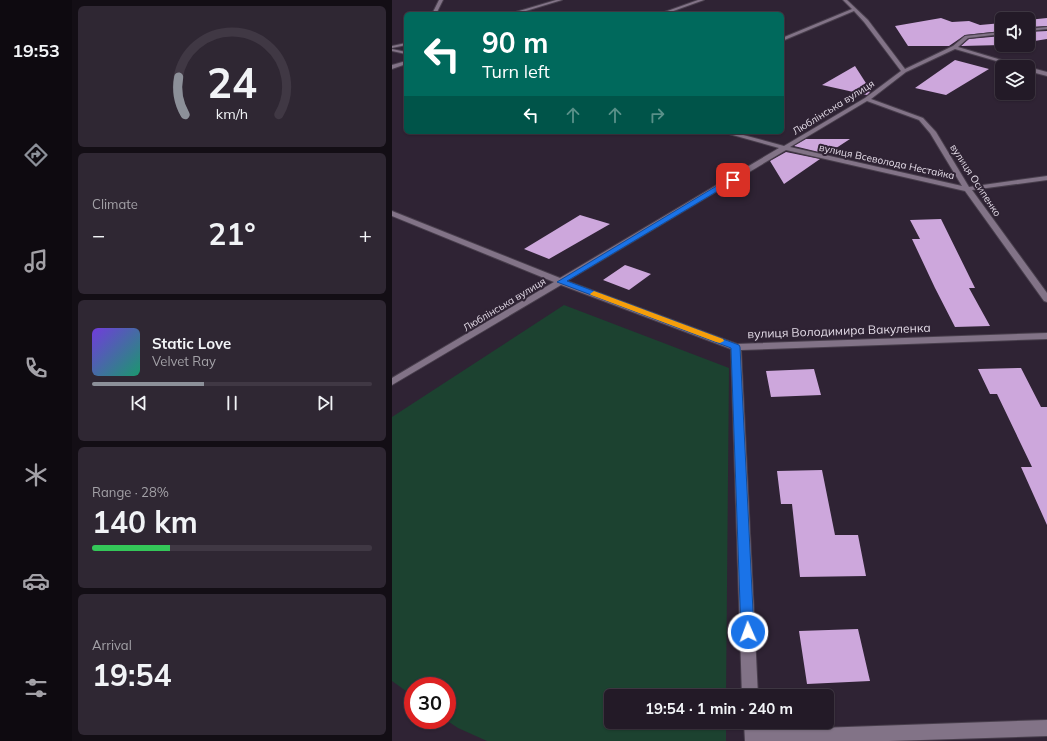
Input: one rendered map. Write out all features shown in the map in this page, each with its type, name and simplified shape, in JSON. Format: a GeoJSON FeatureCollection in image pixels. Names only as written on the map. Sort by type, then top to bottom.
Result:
{"type":"FeatureCollection","features":[{"type":"Feature","properties":{"kind":"street"},"geometry":{"type":"LineString","coordinates":[[435,12],[441,0]]}},
{"type":"Feature","properties":{"kind":"street"},"geometry":{"type":"LineString","coordinates":[[518,12],[560,0]]}},
{"type":"Feature","properties":{"kind":"street"},"geometry":{"type":"LineString","coordinates":[[667,12],[702,0]]}},
{"type":"Feature","properties":{"kind":"street"},"geometry":{"type":"LineString","coordinates":[[846,0],[855,9],[904,71]]}},
{"type":"Feature","properties":{"kind":"street"},"geometry":{"type":"LineString","coordinates":[[784,39],[855,9]]}},
{"type":"Feature","properties":{"kind":"street"},"geometry":{"type":"LineString","coordinates":[[1035,29],[1047,28]]}},
{"type":"Feature","properties":{"kind":"street","name":"Люблінська вулиця"},"geometry":{"type":"LineString","coordinates":[[392,382],[867,99],[904,71],[955,47],[967,37],[995,34]]}},
{"type":"Feature","properties":{"kind":"street"},"geometry":{"type":"LineString","coordinates":[[392,49],[404,45]]}},
{"type":"Feature","properties":{"kind":"street"},"geometry":{"type":"LineString","coordinates":[[955,47],[999,60]]}},
{"type":"Feature","properties":{"kind":"street"},"geometry":{"type":"LineString","coordinates":[[392,49],[404,52]]}},
{"type":"Feature","properties":{"kind":"street"},"geometry":{"type":"LineString","coordinates":[[392,67],[404,63]]}},
{"type":"Feature","properties":{"kind":"street"},"geometry":{"type":"LineString","coordinates":[[1035,71],[1047,74]]}},
{"type":"Feature","properties":{"kind":"street","name":"вулиця Осипенко"},"geometry":{"type":"LineString","coordinates":[[867,99],[921,119],[933,132],[967,189],[1047,299]]}},
{"type":"Feature","properties":{"kind":"street","name":"вулиця Всеволода Нестайка"},"geometry":{"type":"LineString","coordinates":[[733,134],[786,148],[967,189],[1047,178]]}},
{"type":"Feature","properties":{"kind":"street","name":"вулиця Володимира Вакуленка"},"geometry":{"type":"LineString","coordinates":[[392,214],[561,282],[736,347],[1047,336]]}},
{"type":"Feature","properties":{"kind":"street"},"geometry":{"type":"LineString","coordinates":[[736,347],[750,689]]}},
{"type":"Feature","properties":{"kind":"street"},"geometry":{"type":"LineString","coordinates":[[752,729],[752,738],[1047,728]]}},
{"type":"Feature","properties":{"kind":"green space"},"geometry":{"type":"Polygon","coordinates":[[[564,305],[729,368],[726,689],[604,689],[604,729],[726,729],[726,741],[487,741],[456,727],[456,677],[404,677],[404,690],[392,681],[392,417],[564,305]]]}},
{"type":"Feature","properties":{"kind":"building"},"geometry":{"type":"Polygon","coordinates":[[[941,18],[952,22],[969,21],[980,25],[995,24],[995,32],[965,35],[949,46],[908,46],[895,26],[941,18]]]}},
{"type":"Feature","properties":{"kind":"building"},"geometry":{"type":"Polygon","coordinates":[[[1047,18],[1047,26],[1035,27],[1035,19],[1047,18]]]}},
{"type":"Feature","properties":{"kind":"building"},"geometry":{"type":"Polygon","coordinates":[[[1047,31],[1047,39],[1035,41],[1035,32],[1047,31]]]}},
{"type":"Feature","properties":{"kind":"building"},"geometry":{"type":"Polygon","coordinates":[[[995,37],[995,45],[961,46],[969,39],[995,37]]]}},
{"type":"Feature","properties":{"kind":"building"},"geometry":{"type":"Polygon","coordinates":[[[955,60],[989,69],[946,95],[915,88],[955,60]]]}},
{"type":"Feature","properties":{"kind":"building"},"geometry":{"type":"Polygon","coordinates":[[[855,66],[871,91],[867,95],[822,85],[855,66]]]}},
{"type":"Feature","properties":{"kind":"building"},"geometry":{"type":"Polygon","coordinates":[[[806,139],[850,139],[827,154],[794,146],[806,139]]]}},
{"type":"Feature","properties":{"kind":"building"},"geometry":{"type":"Polygon","coordinates":[[[786,152],[820,159],[784,184],[770,161],[786,152]]]}},
{"type":"Feature","properties":{"kind":"building"},"geometry":{"type":"Polygon","coordinates":[[[580,215],[610,224],[549,259],[524,249],[580,215]]]}},
{"type":"Feature","properties":{"kind":"building"},"geometry":{"type":"Polygon","coordinates":[[[941,219],[975,288],[969,288],[990,326],[955,327],[912,239],[920,239],[910,220],[941,219]]]}},
{"type":"Feature","properties":{"kind":"building"},"geometry":{"type":"Polygon","coordinates":[[[625,265],[651,274],[629,290],[603,280],[625,265]]]}},
{"type":"Feature","properties":{"kind":"building"},"geometry":{"type":"Polygon","coordinates":[[[1021,368],[1041,407],[1047,407],[1047,525],[1021,467],[1032,467],[997,394],[990,394],[978,369],[1021,368]]]}},
{"type":"Feature","properties":{"kind":"building"},"geometry":{"type":"Polygon","coordinates":[[[814,369],[821,395],[771,397],[766,371],[814,369]]]}},
{"type":"Feature","properties":{"kind":"building"},"geometry":{"type":"Polygon","coordinates":[[[822,470],[835,535],[858,535],[866,576],[800,577],[792,504],[781,504],[777,471],[822,470]]]}},
{"type":"Feature","properties":{"kind":"building"},"geometry":{"type":"Polygon","coordinates":[[[858,629],[870,681],[807,684],[799,631],[858,629]]]}},
{"type":"Feature","properties":{"kind":"slow traffic"},"geometry":{"type":"LineString","coordinates":[[594,294],[720,341]]}},
{"type":"Feature","properties":{"kind":"route"},"geometry":{"type":"LineString","coordinates":[[733,180],[561,282],[736,347],[748,632]]}}]}
